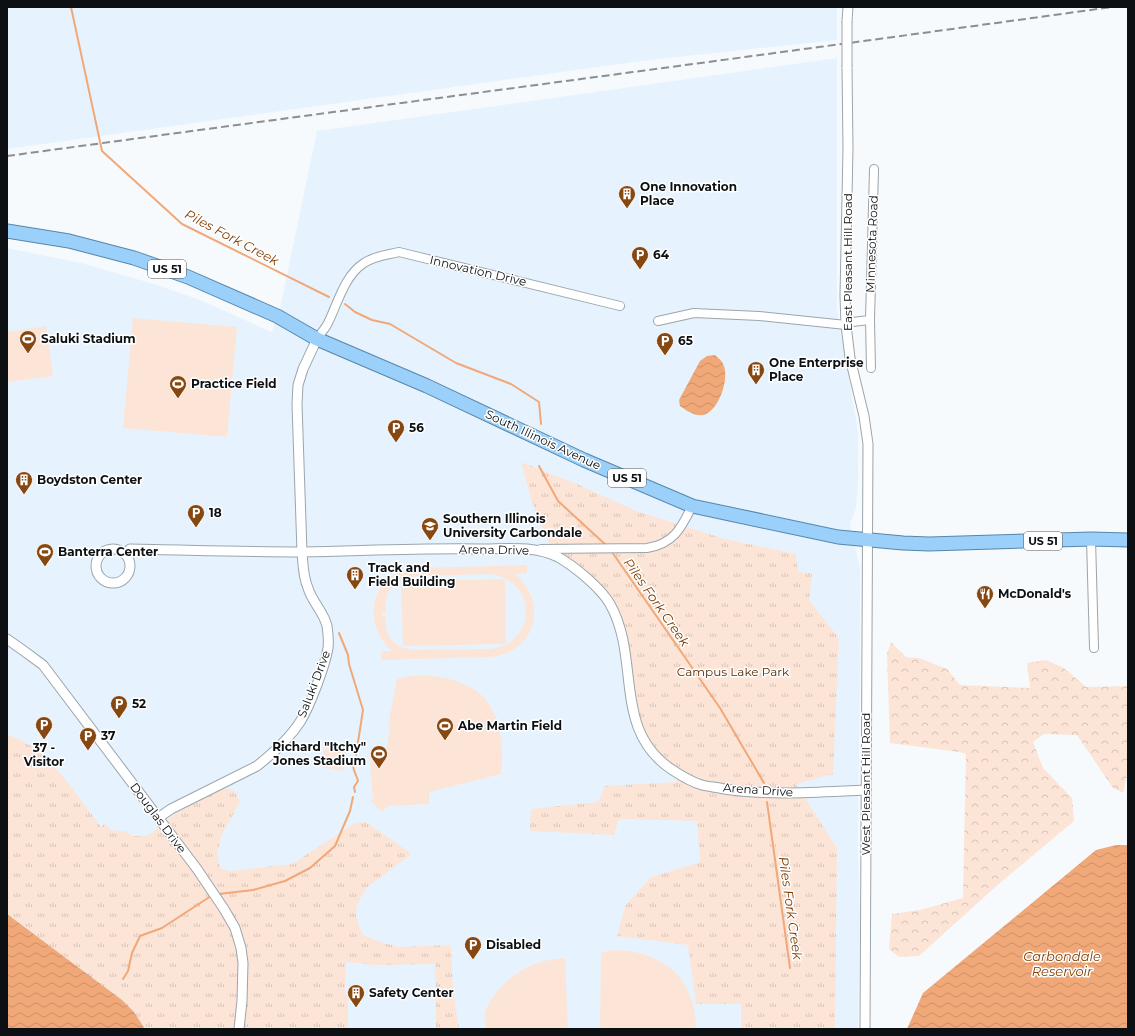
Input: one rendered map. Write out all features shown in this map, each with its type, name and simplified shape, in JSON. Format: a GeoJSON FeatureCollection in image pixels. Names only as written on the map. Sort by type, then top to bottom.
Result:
{"type":"FeatureCollection","features":[{"type":"Feature","properties":{"kind":"highway","name":"South Illinois Avenue"},"geometry":{"type":"LineString","coordinates":[[7,231],[68,241],[134,258],[188,277],[277,316],[317,338],[427,386],[584,460],[692,506],[838,537],[903,543],[929,544],[1091,539],[1128,540]]}},
{"type":"Feature","properties":{"kind":"street","name":"East Pleasant Hill Road"},"geometry":{"type":"LineString","coordinates":[[848,7],[846,325],[850,358],[864,416],[868,444],[868,539]]}},
{"type":"Feature","properties":{"kind":"street","name":"Minnesota Road"},"geometry":{"type":"LineString","coordinates":[[871,368],[870,320],[874,168]]}},
{"type":"Feature","properties":{"kind":"street","name":"Innovation Drive"},"geometry":{"type":"LineString","coordinates":[[317,338],[327,325],[354,270],[365,262],[379,256],[399,252],[620,306]]}},
{"type":"Feature","properties":{"kind":"street"},"geometry":{"type":"LineString","coordinates":[[658,322],[694,313],[759,316],[846,325],[852,322],[870,320]]}},
{"type":"Feature","properties":{"kind":"street","name":"Saluki Drive"},"geometry":{"type":"LineString","coordinates":[[158,818],[178,806],[257,766],[267,758],[286,739],[299,722],[313,692],[326,656],[328,646],[327,626],[308,588],[302,552],[298,385],[303,369],[317,338]]}},
{"type":"Feature","properties":{"kind":"street"},"geometry":{"type":"LineString","coordinates":[[530,549],[647,548],[658,546],[667,542],[680,530],[692,506]]}},
{"type":"Feature","properties":{"kind":"street","name":"West Pleasant Hill Road"},"geometry":{"type":"LineString","coordinates":[[865,1029],[865,790],[868,539]]}},
{"type":"Feature","properties":{"kind":"street"},"geometry":{"type":"LineString","coordinates":[[1091,539],[1094,648]]}},
{"type":"Feature","properties":{"kind":"street","name":"Arena Drive"},"geometry":{"type":"LineString","coordinates":[[125,554],[130,549],[302,552],[438,548],[530,549],[556,557],[597,588],[610,604],[619,628],[628,662],[630,695],[635,718],[645,742],[652,753],[660,761],[681,775],[701,785],[742,791],[796,793],[865,790]]}},
{"type":"Feature","properties":{"kind":"street","name":"Douglas Drive"},"geometry":{"type":"LineString","coordinates":[[7,640],[43,665],[197,869],[224,909],[235,928],[242,948],[243,963],[240,1028]]}},
{"type":"Feature","properties":{"kind":"shaded area"},"geometry":{"type":"Polygon","coordinates":[[[7,7],[837,7],[837,40],[641,61],[7,149],[7,7]]]}},
{"type":"Feature","properties":{"kind":"shaded area","name":"Southern Illinois University Carbondale"},"geometry":{"type":"Polygon","coordinates":[[[837,58],[837,310],[858,431],[858,485],[856,508],[850,524],[860,568],[858,847],[860,924],[858,1029],[7,1029],[7,248],[81,263],[154,284],[200,300],[272,332],[280,308],[317,131],[837,58]]]}},
{"type":"Feature","properties":{"kind":"green space","name":"Practice Field"},"geometry":{"type":"Polygon","coordinates":[[[133,318],[237,327],[227,437],[123,428],[133,318]]]}},
{"type":"Feature","properties":{"kind":"green space","name":"Saluki Stadium"},"geometry":{"type":"Polygon","coordinates":[[[46,326],[53,376],[7,382],[7,332],[46,326]]]}},
{"type":"Feature","properties":{"kind":"green space","name":"Campus Lake Park"},"geometry":{"type":"Polygon","coordinates":[[[521,462],[577,484],[636,511],[725,539],[796,554],[798,572],[812,573],[809,600],[839,638],[833,774],[796,784],[837,848],[835,1029],[741,1029],[741,1004],[696,1004],[688,945],[617,936],[625,906],[651,877],[700,862],[697,821],[619,819],[614,835],[530,831],[531,809],[598,802],[605,786],[677,782],[681,775],[659,761],[639,730],[628,662],[610,604],[551,549],[531,499],[521,462]]]}},
{"type":"Feature","properties":{"kind":"green space"},"geometry":{"type":"Polygon","coordinates":[[[527,565],[527,573],[515,574],[526,586],[532,599],[534,612],[532,625],[527,637],[518,646],[506,653],[490,657],[381,660],[381,651],[392,651],[382,639],[376,626],[373,613],[375,600],[380,589],[389,579],[401,572],[417,568],[527,565]],[[489,574],[417,576],[406,578],[396,584],[388,592],[385,613],[382,613],[381,610],[382,620],[382,616],[385,616],[388,635],[399,646],[413,650],[490,649],[506,645],[517,636],[524,624],[526,612],[524,599],[517,587],[505,578],[489,574]]]}},
{"type":"Feature","properties":{"kind":"green space"},"geometry":{"type":"Polygon","coordinates":[[[505,579],[506,644],[403,646],[401,581],[505,579]]]}},
{"type":"Feature","properties":{"kind":"green space"},"geometry":{"type":"Polygon","coordinates":[[[891,642],[906,657],[919,658],[947,669],[960,685],[1030,688],[1027,663],[1046,660],[1064,668],[1086,687],[1128,686],[1128,771],[1123,793],[1113,788],[1077,735],[1044,734],[1033,742],[1043,768],[1072,798],[1074,821],[1001,882],[919,956],[899,957],[889,949],[892,914],[920,910],[963,898],[966,754],[890,743],[887,654],[891,642]]]}},
{"type":"Feature","properties":{"kind":"green space","name":"Abe Martin Field"},"geometry":{"type":"Polygon","coordinates":[[[425,675],[457,681],[475,690],[490,706],[499,728],[501,740],[501,774],[429,792],[429,804],[388,806],[382,812],[371,801],[374,797],[372,794],[370,753],[386,752],[390,727],[388,726],[397,679],[425,675]]]}},
{"type":"Feature","properties":{"kind":"green space"},"geometry":{"type":"Polygon","coordinates":[[[7,735],[22,741],[35,749],[48,760],[60,773],[101,827],[105,824],[110,829],[125,831],[133,836],[145,836],[152,833],[176,813],[223,788],[235,791],[240,802],[221,836],[217,854],[220,868],[229,871],[292,864],[355,823],[366,822],[412,854],[366,888],[357,905],[356,916],[362,934],[377,941],[399,947],[451,945],[453,989],[459,1029],[436,1029],[435,964],[375,965],[346,962],[345,995],[348,995],[348,1029],[145,1029],[134,1012],[122,1000],[7,914],[7,735]]]}},
{"type":"Feature","properties":{"kind":"green space"},"geometry":{"type":"Polygon","coordinates":[[[324,748],[346,752],[344,771],[321,767],[324,748]]]}},
{"type":"Feature","properties":{"kind":"green space"},"geometry":{"type":"Polygon","coordinates":[[[612,950],[630,951],[646,955],[673,970],[683,982],[690,995],[696,1029],[600,1029],[601,953],[612,950]]]}},
{"type":"Feature","properties":{"kind":"green space"},"geometry":{"type":"Polygon","coordinates":[[[565,958],[568,1029],[486,1029],[485,1013],[488,1005],[506,982],[529,966],[547,960],[565,958]]]}},
{"type":"Feature","properties":{"kind":"water"},"geometry":{"type":"Polygon","coordinates":[[[715,355],[721,361],[724,368],[725,383],[723,391],[716,405],[711,411],[703,415],[692,413],[680,406],[679,400],[700,361],[707,356],[715,355]]]}},
{"type":"Feature","properties":{"kind":"water","name":"Carbondale Reservoir"},"geometry":{"type":"Polygon","coordinates":[[[1116,845],[1128,845],[1128,1029],[907,1029],[923,993],[1096,850],[1116,845]]]}},
{"type":"Feature","properties":{"kind":"water"},"geometry":{"type":"Polygon","coordinates":[[[7,914],[122,1000],[134,1012],[145,1029],[7,1029],[7,914]]]}},
{"type":"Feature","properties":{"kind":"waterway","name":"Piles Fork Creek"},"geometry":{"type":"LineString","coordinates":[[71,7],[102,151],[182,224],[329,297]]}},
{"type":"Feature","properties":{"kind":"waterway","name":"Piles Fork Creek"},"geometry":{"type":"LineString","coordinates":[[345,304],[355,312],[372,320],[390,324],[456,363],[511,384],[539,402],[541,424]]}},
{"type":"Feature","properties":{"kind":"waterway","name":"Piles Fork Creek"},"geometry":{"type":"LineString","coordinates":[[539,466],[558,501],[607,546]]}},
{"type":"Feature","properties":{"kind":"waterway","name":"Piles Fork Creek"},"geometry":{"type":"LineString","coordinates":[[612,552],[720,708],[764,783]]}},
{"type":"Feature","properties":{"kind":"waterway"},"geometry":{"type":"LineString","coordinates":[[339,633],[348,655],[349,664],[363,710],[356,755]]}},
{"type":"Feature","properties":{"kind":"waterway"},"geometry":{"type":"LineString","coordinates":[[355,758],[353,768],[358,781],[354,787],[355,792]]}},
{"type":"Feature","properties":{"kind":"waterway"},"geometry":{"type":"LineString","coordinates":[[219,894],[253,890],[285,881],[310,868],[335,846],[350,811],[353,797]]}},
{"type":"Feature","properties":{"kind":"waterway","name":"Piles Fork Creek"},"geometry":{"type":"LineString","coordinates":[[767,802],[790,968]]}},
{"type":"Feature","properties":{"kind":"waterway"},"geometry":{"type":"LineString","coordinates":[[123,979],[128,971],[132,953],[140,936],[162,928],[211,896]]}},
{"type":"Feature","properties":{"kind":"railway"},"geometry":{"type":"LineString","coordinates":[[7,156],[1112,7]]}},
{"type":"Feature","properties":{"kind":"place","name":"One Innovation Place"},"geometry":{"type":"Point","coordinates":[627,209]}},
{"type":"Feature","properties":{"kind":"place","name":"64"},"geometry":{"type":"Point","coordinates":[640,270]}},
{"type":"Feature","properties":{"kind":"place","name":"Saluki Stadium"},"geometry":{"type":"Point","coordinates":[28,354]}},
{"type":"Feature","properties":{"kind":"place","name":"65"},"geometry":{"type":"Point","coordinates":[665,356]}},
{"type":"Feature","properties":{"kind":"place","name":"One Enterprise Place"},"geometry":{"type":"Point","coordinates":[756,385]}},
{"type":"Feature","properties":{"kind":"place","name":"Practice Field"},"geometry":{"type":"Point","coordinates":[178,399]}},
{"type":"Feature","properties":{"kind":"place","name":"56"},"geometry":{"type":"Point","coordinates":[396,443]}},
{"type":"Feature","properties":{"kind":"place","name":"Boydston Center"},"geometry":{"type":"Point","coordinates":[24,495]}},
{"type":"Feature","properties":{"kind":"place","name":"18"},"geometry":{"type":"Point","coordinates":[196,528]}},
{"type":"Feature","properties":{"kind":"place","name":"Southern Illinois University Carbondale"},"geometry":{"type":"Point","coordinates":[430,541]}},
{"type":"Feature","properties":{"kind":"place","name":"Banterra Center"},"geometry":{"type":"Point","coordinates":[45,567]}},
{"type":"Feature","properties":{"kind":"place","name":"Track and Field Building"},"geometry":{"type":"Point","coordinates":[355,590]}},
{"type":"Feature","properties":{"kind":"place","name":"McDonald's"},"geometry":{"type":"Point","coordinates":[985,609]}},
{"type":"Feature","properties":{"kind":"place","name":"52"},"geometry":{"type":"Point","coordinates":[119,719]}},
{"type":"Feature","properties":{"kind":"place","name":"37 - Visitor"},"geometry":{"type":"Point","coordinates":[44,740]}},
{"type":"Feature","properties":{"kind":"place","name":"Abe Martin Field"},"geometry":{"type":"Point","coordinates":[445,741]}},
{"type":"Feature","properties":{"kind":"place","name":"37"},"geometry":{"type":"Point","coordinates":[88,751]}},
{"type":"Feature","properties":{"kind":"place","name":"Richard \"Itchy\" Jones Stadium"},"geometry":{"type":"Point","coordinates":[379,769]}},
{"type":"Feature","properties":{"kind":"place","name":"Disabled"},"geometry":{"type":"Point","coordinates":[473,960]}},
{"type":"Feature","properties":{"kind":"place","name":"Safety Center"},"geometry":{"type":"Point","coordinates":[356,1008]}}]}
